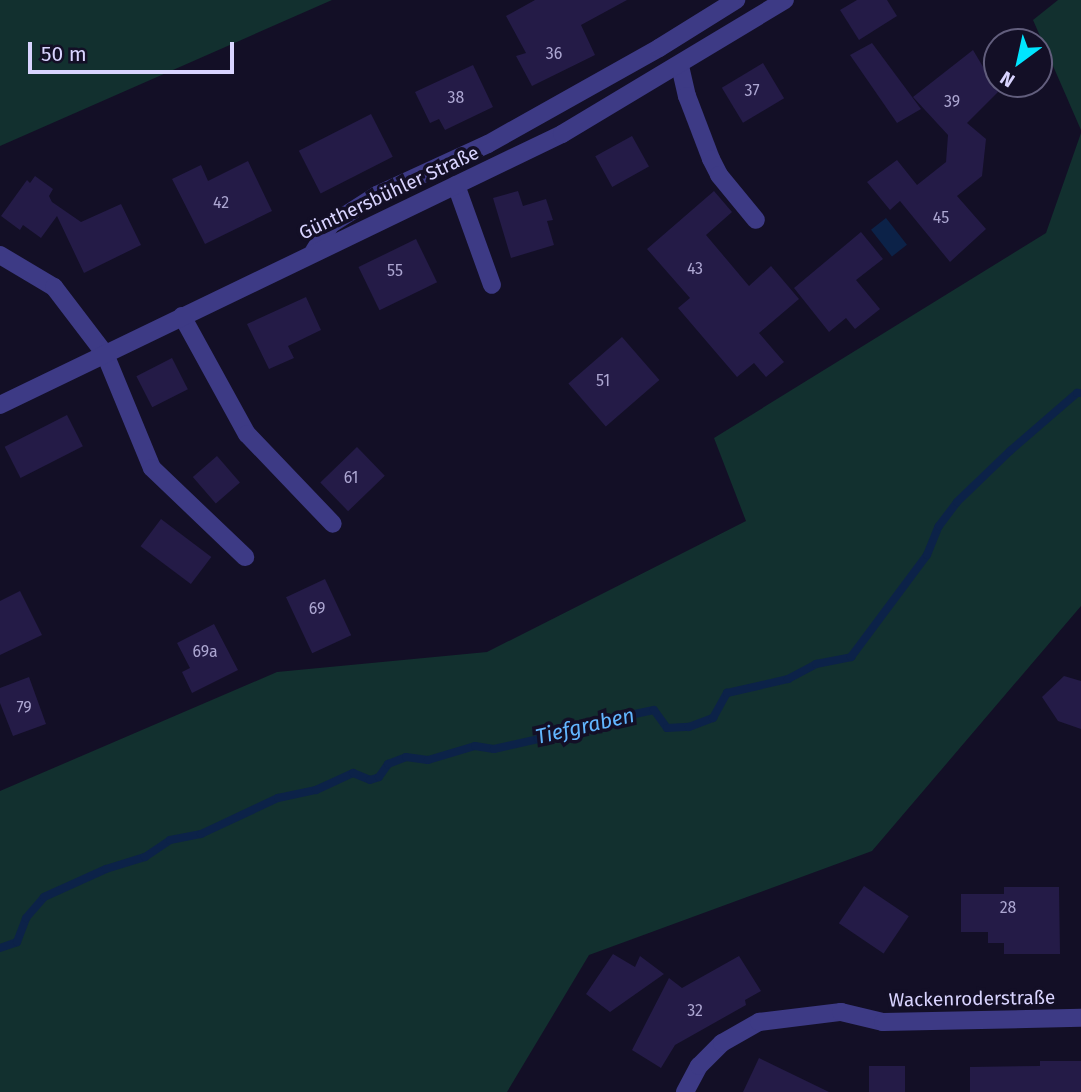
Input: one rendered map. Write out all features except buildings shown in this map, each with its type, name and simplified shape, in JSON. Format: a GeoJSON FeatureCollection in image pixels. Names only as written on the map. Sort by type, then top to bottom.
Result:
{"type":"FeatureCollection","features":[{"type":"Feature","properties":{"kind":"street"},"geometry":{"type":"LineString","coordinates":[[314,251],[330,225],[377,195],[488,144],[659,48],[736,0]]}},
{"type":"Feature","properties":{"kind":"street","name":"Günthersbühler Straße"},"geometry":{"type":"LineString","coordinates":[[0,405],[314,251],[562,134],[680,66],[785,0]]}},
{"type":"Feature","properties":{"kind":"street"},"geometry":{"type":"LineString","coordinates":[[680,66],[687,96],[711,159],[756,220]]}},
{"type":"Feature","properties":{"kind":"street"},"geometry":{"type":"LineString","coordinates":[[456,185],[492,285]]}},
{"type":"Feature","properties":{"kind":"street"},"geometry":{"type":"LineString","coordinates":[[0,255],[54,286],[105,354],[152,468],[245,557]]}},
{"type":"Feature","properties":{"kind":"street"},"geometry":{"type":"LineString","coordinates":[[182,316],[247,434],[332,524]]}},
{"type":"Feature","properties":{"kind":"street","name":"Wackenroderstraße"},"geometry":{"type":"LineString","coordinates":[[685,1092],[699,1066],[722,1043],[759,1022],[841,1012],[883,1022],[1081,1018]]}},
{"type":"Feature","properties":{"kind":"green space"},"geometry":{"type":"Polygon","coordinates":[[[0,0],[332,0],[0,146],[0,0]]]}},
{"type":"Feature","properties":{"kind":"green space"},"geometry":{"type":"Polygon","coordinates":[[[1058,0],[1081,0],[1081,130],[1053,66],[1053,28],[1036,28],[1033,20],[1058,0]]]}},
{"type":"Feature","properties":{"kind":"green space"},"geometry":{"type":"Polygon","coordinates":[[[1081,133],[1081,606],[872,851],[589,955],[507,1092],[0,1092],[0,791],[277,672],[487,652],[746,521],[714,438],[1046,233],[1081,133]]]}},
{"type":"Feature","properties":{"kind":"water"},"geometry":{"type":"Polygon","coordinates":[[[886,218],[907,245],[892,256],[871,230],[886,218]]]}},
{"type":"Feature","properties":{"kind":"waterway","name":"Tiefgraben"},"geometry":{"type":"LineString","coordinates":[[0,948],[17,942],[26,918],[44,897],[106,869],[145,857],[170,840],[201,834],[278,798],[316,790],[353,773],[370,780],[379,777],[388,764],[406,757],[428,760],[475,746],[494,749],[538,739],[554,731],[654,710],[667,728],[689,727],[713,718],[727,693],[788,679],[816,664],[851,657],[927,555],[939,526],[957,502],[1010,451],[1077,393],[1081,393]]}}]}
